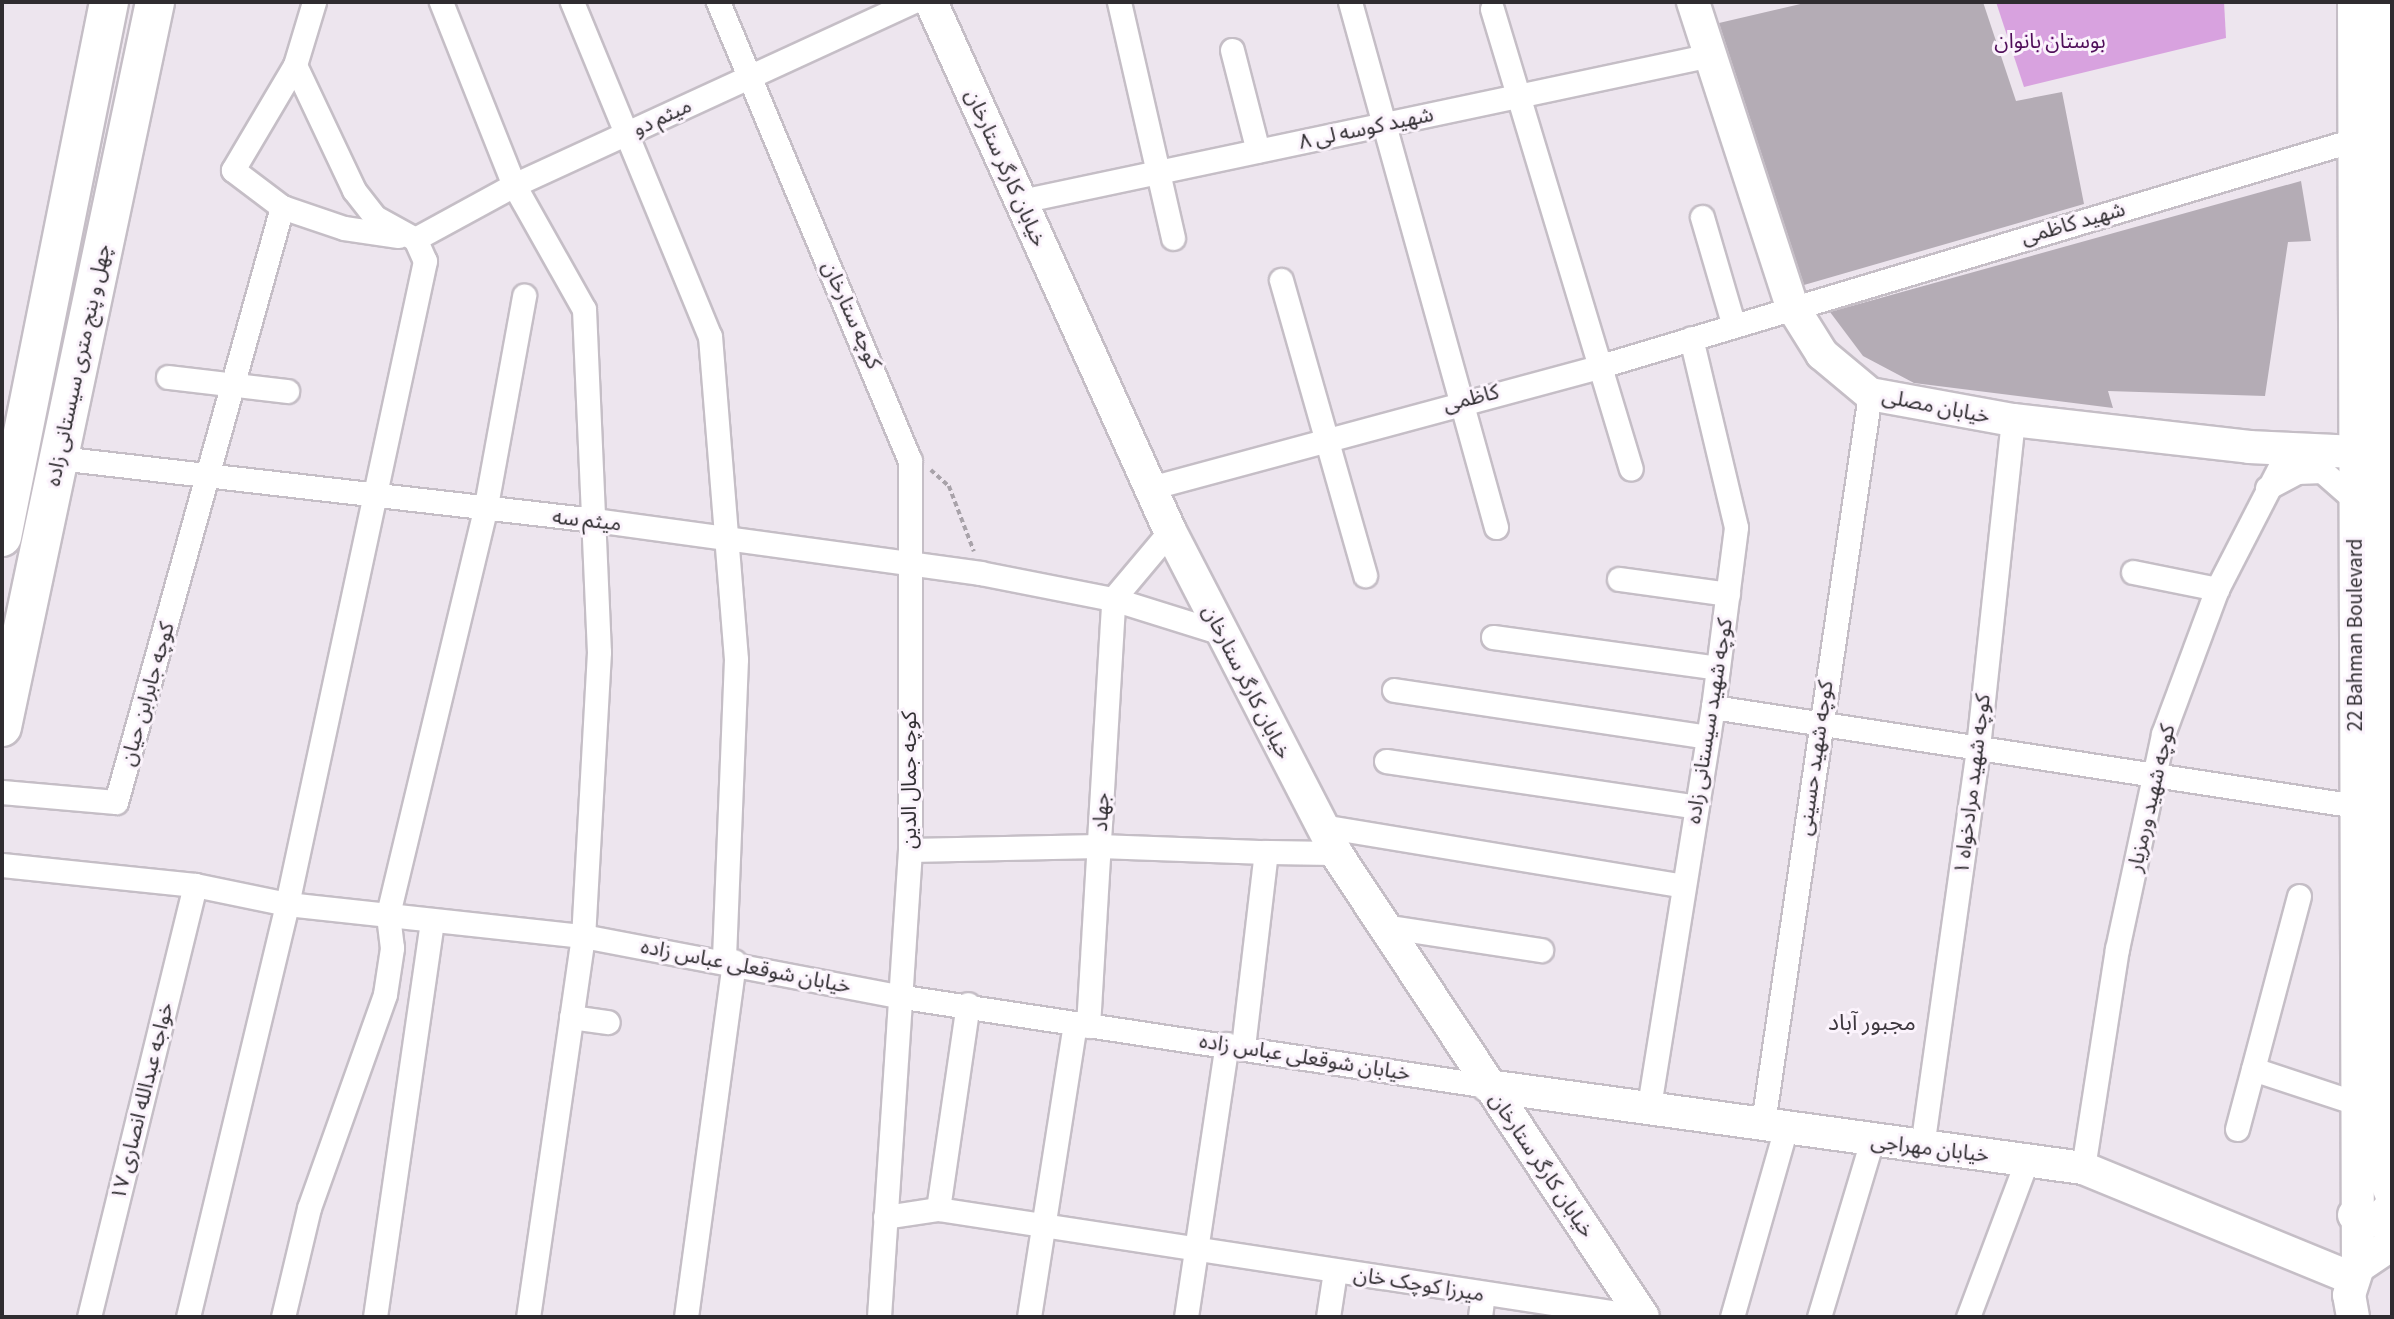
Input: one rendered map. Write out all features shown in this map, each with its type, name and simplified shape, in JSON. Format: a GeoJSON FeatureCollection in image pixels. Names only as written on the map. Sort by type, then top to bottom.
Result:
{"type":"FeatureCollection","features":[{"type":"Feature","properties":{"kind":"highway","name":"چهل و پنج متری سیستانی زاده"},"geometry":{"type":"LineString","coordinates":[[2,537],[12,443],[108,2]]}},
{"type":"Feature","properties":{"kind":"highway","name":"چهل و پنج متری سیستانی زاده"},"geometry":{"type":"LineString","coordinates":[[2,727],[156,2]]}},
{"type":"Feature","properties":{"kind":"street"},"geometry":{"type":"LineString","coordinates":[[314,2],[295,65],[233,170],[282,207],[344,228],[415,239]]}},
{"type":"Feature","properties":{"kind":"street"},"geometry":{"type":"LineString","coordinates":[[441,2],[514,185],[584,309],[599,652],[583,936],[528,1317]]}},
{"type":"Feature","properties":{"kind":"street"},"geometry":{"type":"LineString","coordinates":[[572,2],[629,132],[710,336],[736,659],[729,961],[686,1317]]}},
{"type":"Feature","properties":{"kind":"street","name":"کوچه ستارخان"},"geometry":{"type":"LineString","coordinates":[[718,2],[746,78],[890,402],[910,460],[909,564]]}},
{"type":"Feature","properties":{"kind":"street","name":"میثم دو"},"geometry":{"type":"LineString","coordinates":[[415,239],[514,185],[912,2]]}},
{"type":"Feature","properties":{"kind":"street","name":"خیابان کارگر ستارخان"},"geometry":{"type":"LineString","coordinates":[[931,2],[1170,531],[1329,840],[1488,1086],[1643,1317]]}},
{"type":"Feature","properties":{"kind":"street"},"geometry":{"type":"LineString","coordinates":[[1119,2],[1155,173],[1173,238]]}},
{"type":"Feature","properties":{"kind":"street"},"geometry":{"type":"LineString","coordinates":[[1350,2],[1457,401],[1496,527]]}},
{"type":"Feature","properties":{"kind":"street","name":"خیابان مصلی"},"geometry":{"type":"LineString","coordinates":[[1693,2],[1792,306],[1822,354],[1870,394],[2013,421],[2289,449],[2368,453]]}},
{"type":"Feature","properties":{"kind":"street","name":"22 Bahman Boulevard"},"geometry":{"type":"LineString","coordinates":[[2354,2],[2354,139],[2368,453],[2384,1174],[2392,1196]]}},
{"type":"Feature","properties":{"kind":"street","name":"22 Bahman Boulevard"},"geometry":{"type":"LineString","coordinates":[[2353,1317],[2356,1103],[2377,805],[2355,500],[2368,453],[2384,2]]}},
{"type":"Feature","properties":{"kind":"street"},"geometry":{"type":"LineString","coordinates":[[1492,9],[1514,96],[1631,468]]}},
{"type":"Feature","properties":{"kind":"street"},"geometry":{"type":"LineString","coordinates":[[1232,50],[1258,151]]}},
{"type":"Feature","properties":{"kind":"street","name":"شهید کوسه لی ۸"},"geometry":{"type":"LineString","coordinates":[[1021,201],[1711,55]]}},
{"type":"Feature","properties":{"kind":"street"},"geometry":{"type":"LineString","coordinates":[[188,1317],[286,904],[377,495],[425,261],[415,239],[374,217],[354,190],[295,65]]}},
{"type":"Feature","properties":{"kind":"street","name":"شهید کاظمی"},"geometry":{"type":"LineString","coordinates":[[1792,306],[2354,139]]}},
{"type":"Feature","properties":{"kind":"street"},"geometry":{"type":"LineString","coordinates":[[210,475],[230,384],[282,207]]}},
{"type":"Feature","properties":{"kind":"street"},"geometry":{"type":"LineString","coordinates":[[1702,217],[1733,323]]}},
{"type":"Feature","properties":{"kind":"street"},"geometry":{"type":"LineString","coordinates":[[1281,279],[1323,439],[1364,575]]}},
{"type":"Feature","properties":{"kind":"street"},"geometry":{"type":"LineString","coordinates":[[283,1317],[309,1208],[385,994],[392,948],[388,914],[485,511],[524,296]]}},
{"type":"Feature","properties":{"kind":"street","name":"کاظمی"},"geometry":{"type":"LineString","coordinates":[[1150,488],[1457,401],[1601,366],[1792,306]]}},
{"type":"Feature","properties":{"kind":"street","name":"کوچه شهید سیستانی زاده"},"geometry":{"type":"LineString","coordinates":[[1649,1106],[1713,707],[1736,527],[1731,487],[1691,338]]}},
{"type":"Feature","properties":{"kind":"street"},"geometry":{"type":"LineString","coordinates":[[168,377],[287,391]]}},
{"type":"Feature","properties":{"kind":"street","name":"کوچه شهید حسینی"},"geometry":{"type":"LineString","coordinates":[[1732,1317],[1774,1125],[1819,723],[1870,394]]}},
{"type":"Feature","properties":{"kind":"street","name":"۱ کوچه شهید مرادخواه"},"geometry":{"type":"LineString","coordinates":[[1922,1147],[1979,747],[2013,421]]}},
{"type":"Feature","properties":{"kind":"street","name":"کوچه شهید ورمزیار"},"geometry":{"type":"LineString","coordinates":[[2083,1168],[2117,949],[2163,734],[2217,589],[2289,449]]}},
{"type":"Feature","properties":{"kind":"street","name":"میثم سه"},"geometry":{"type":"LineString","coordinates":[[59,458],[377,495],[485,511],[594,520],[979,572],[1113,599],[1222,633]]}},
{"type":"Feature","properties":{"kind":"street"},"geometry":{"type":"LineString","coordinates":[[2267,488],[2297,472],[2322,471],[2355,500]]}},
{"type":"Feature","properties":{"kind":"street","name":"کوچه جابرابن حیان"},"geometry":{"type":"LineString","coordinates":[[2,792],[116,802],[210,475]]}},
{"type":"Feature","properties":{"kind":"street"},"geometry":{"type":"LineString","coordinates":[[1113,599],[1170,531]]}},
{"type":"Feature","properties":{"kind":"street","name":"کوچه جمال الدین"},"geometry":{"type":"LineString","coordinates":[[879,1317],[897,996],[910,850],[909,564]]}},
{"type":"Feature","properties":{"kind":"street"},"geometry":{"type":"LineString","coordinates":[[2133,572],[2217,589]]}},
{"type":"Feature","properties":{"kind":"street"},"geometry":{"type":"LineString","coordinates":[[1619,579],[1728,594]]}},
{"type":"Feature","properties":{"kind":"street","name":"جهاد"},"geometry":{"type":"LineString","coordinates":[[1029,1317],[1082,1025],[1099,846],[1113,599]]}},
{"type":"Feature","properties":{"kind":"street"},"geometry":{"type":"LineString","coordinates":[[1493,637],[1718,668]]}},
{"type":"Feature","properties":{"kind":"street"},"geometry":{"type":"LineString","coordinates":[[1394,690],[1707,737]]}},
{"type":"Feature","properties":{"kind":"street"},"geometry":{"type":"LineString","coordinates":[[1713,707],[2377,805]]}},
{"type":"Feature","properties":{"kind":"street"},"geometry":{"type":"LineString","coordinates":[[1386,761],[1696,807]]}},
{"type":"Feature","properties":{"kind":"street"},"geometry":{"type":"LineString","coordinates":[[910,850],[1099,846],[1266,852],[1329,840],[1683,886]]}},
{"type":"Feature","properties":{"kind":"street"},"geometry":{"type":"LineString","coordinates":[[1185,1317],[1235,1046],[1266,852]]}},
{"type":"Feature","properties":{"kind":"street","name":"خیابان شوقعلی عباس زاده"},"geometry":{"type":"LineString","coordinates":[[2,865],[195,885],[286,904],[388,914],[432,922],[583,936],[729,961],[897,996],[968,1004],[1082,1025],[1488,1086]]}},
{"type":"Feature","properties":{"kind":"street","name":"خواجه عبدالله انصاری ۱۷"},"geometry":{"type":"LineString","coordinates":[[89,1317],[195,885]]}},
{"type":"Feature","properties":{"kind":"street"},"geometry":{"type":"LineString","coordinates":[[2237,1129],[2299,896]]}},
{"type":"Feature","properties":{"kind":"street"},"geometry":{"type":"LineString","coordinates":[[375,1317],[432,922]]}},
{"type":"Feature","properties":{"kind":"street"},"geometry":{"type":"LineString","coordinates":[[1384,926],[1542,950]]}},
{"type":"Feature","properties":{"kind":"street"},"geometry":{"type":"LineString","coordinates":[[938,1209],[968,1004]]}},
{"type":"Feature","properties":{"kind":"street"},"geometry":{"type":"LineString","coordinates":[[571,1017],[608,1022]]}},
{"type":"Feature","properties":{"kind":"street"},"geometry":{"type":"LineString","coordinates":[[2253,1069],[2356,1103]]}},
{"type":"Feature","properties":{"kind":"street","name":"خیابان مهراجی"},"geometry":{"type":"LineString","coordinates":[[1488,1086],[1649,1106],[1872,1140],[2083,1168],[2355,1273]]}},
{"type":"Feature","properties":{"kind":"street"},"geometry":{"type":"LineString","coordinates":[[1819,1317],[1872,1140]]}},
{"type":"Feature","properties":{"kind":"street"},"geometry":{"type":"LineString","coordinates":[[1968,1317],[2026,1160]]}},
{"type":"Feature","properties":{"kind":"street"},"geometry":{"type":"LineString","coordinates":[[2354,1215],[2378,1221],[2392,1205]]}},
{"type":"Feature","properties":{"kind":"street","name":"میرزا کوچک خان"},"geometry":{"type":"LineString","coordinates":[[885,1217],[938,1209],[1196,1246],[1483,1294],[1643,1317]]}},
{"type":"Feature","properties":{"kind":"street"},"geometry":{"type":"LineString","coordinates":[[2355,1273],[2392,1244]]}},
{"type":"Feature","properties":{"kind":"street"},"geometry":{"type":"LineString","coordinates":[[1328,1317],[1335,1270]]}},
{"type":"Feature","properties":{"kind":"street"},"geometry":{"type":"LineString","coordinates":[[1480,1317],[1483,1294]]}},
{"type":"Feature","properties":{"kind":"path"},"geometry":{"type":"LineString","coordinates":[[910,460],[949,486],[979,572]]}},
{"type":"Feature","properties":{"kind":"green space","name":"بوستان بانوان"},"geometry":{"type":"Polygon","coordinates":[[[1996,2],[2224,2],[2226,38],[2024,87],[1996,2]]]}},
{"type":"Feature","properties":{"kind":"building"},"geometry":{"type":"Polygon","coordinates":[[[1809,2],[1983,2],[2016,101],[2062,92],[2084,204],[1804,285],[1719,23],[1809,2]]]}},
{"type":"Feature","properties":{"kind":"building"},"geometry":{"type":"Polygon","coordinates":[[[2301,181],[2311,241],[2288,242],[2265,396],[2108,391],[2113,408],[1914,383],[1863,356],[1830,312],[2301,181]]]}},
{"type":"Feature","properties":{"kind":"district","name":"مجبور آباد"},"geometry":{"type":"Point","coordinates":[1872,1023]}}]}
